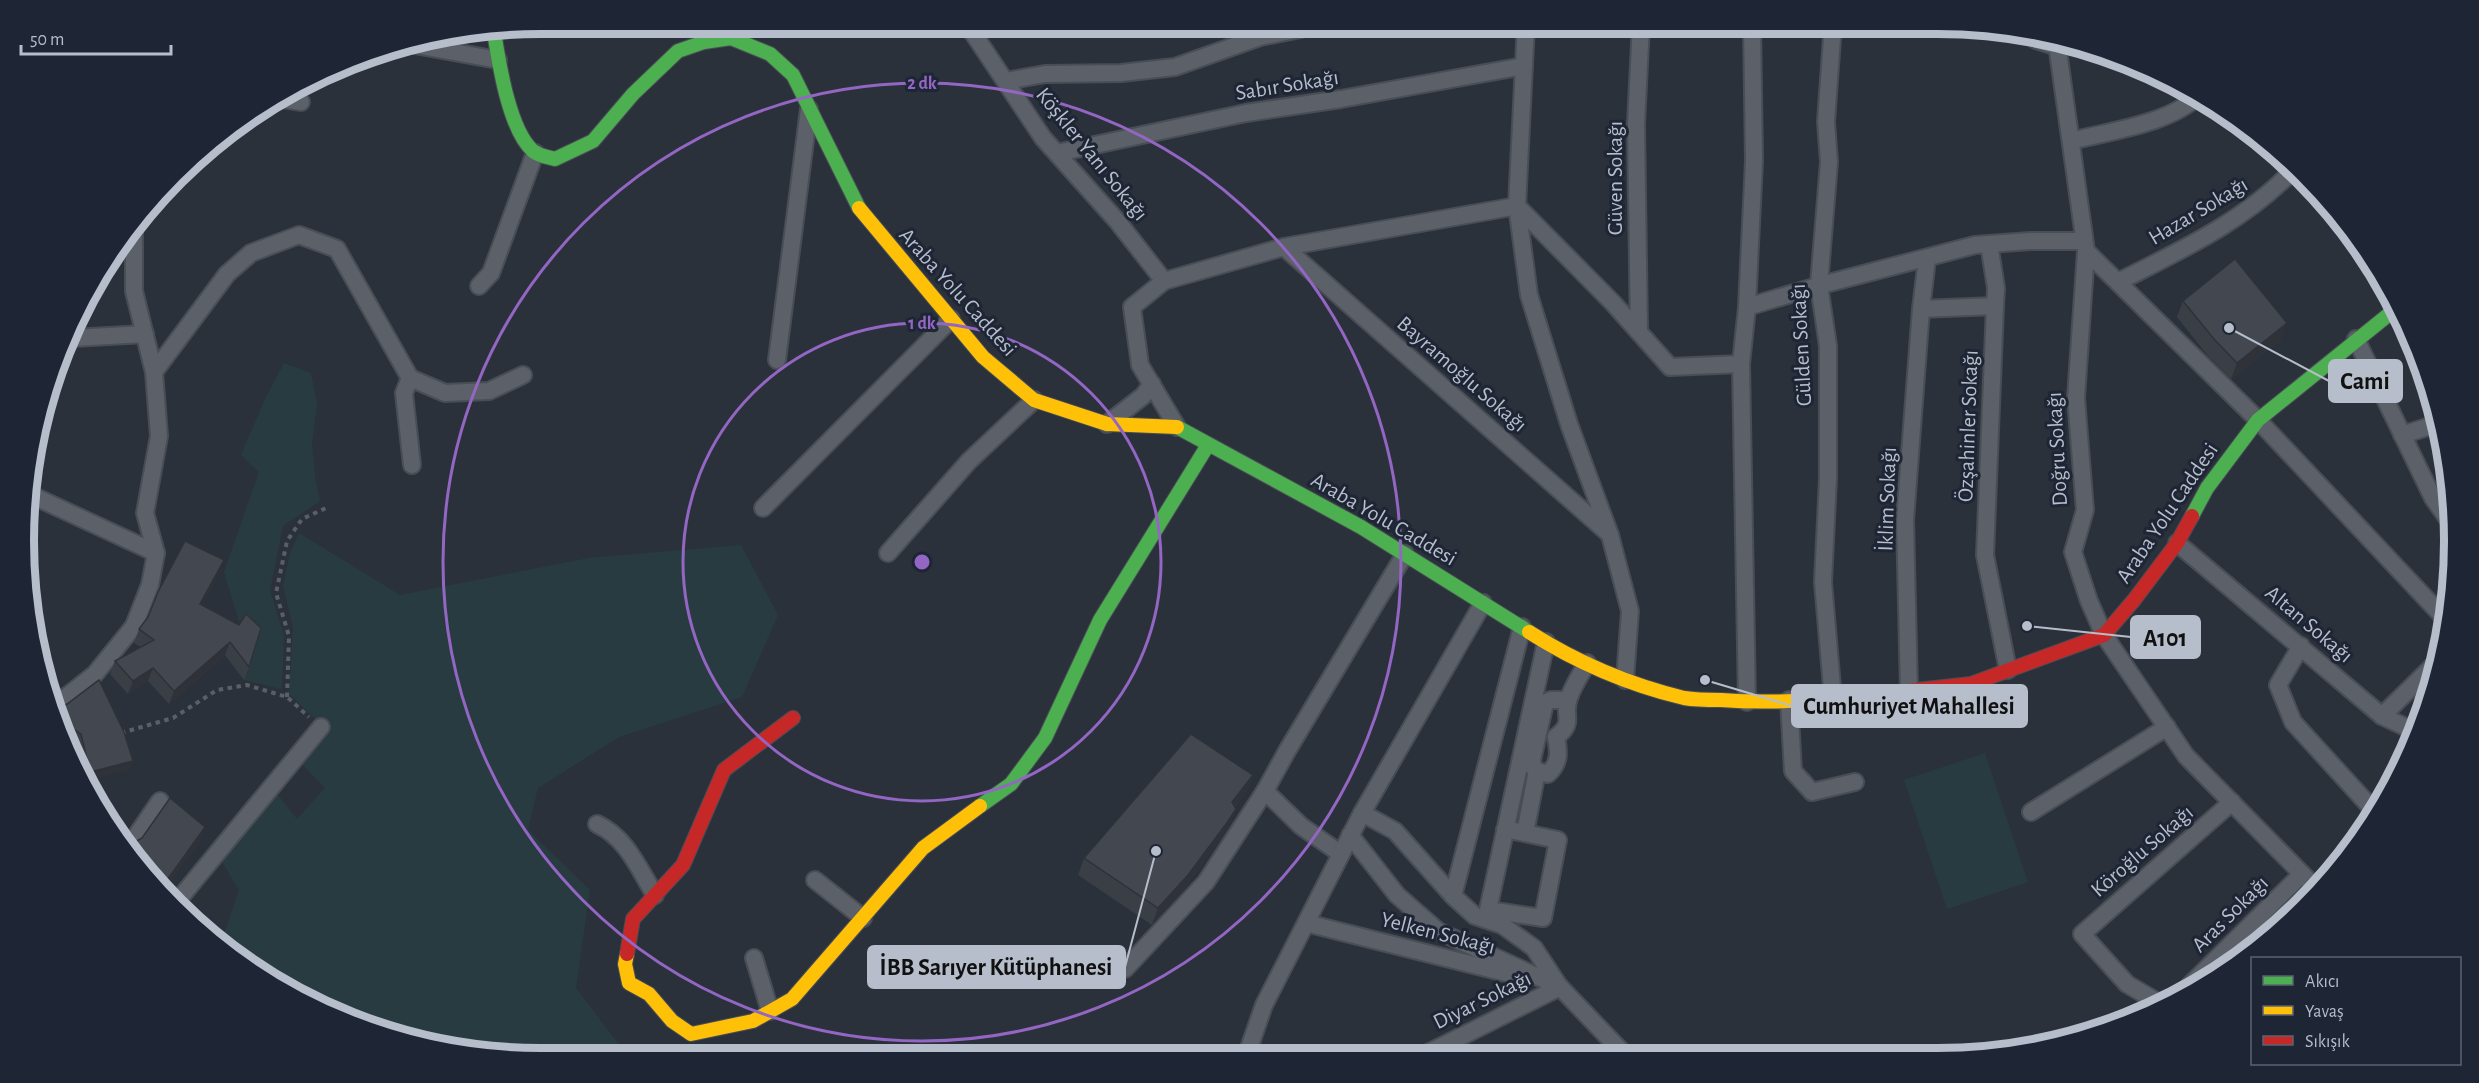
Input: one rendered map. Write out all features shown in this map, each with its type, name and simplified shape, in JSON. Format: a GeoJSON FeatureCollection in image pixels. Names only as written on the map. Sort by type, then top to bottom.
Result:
{"type":"FeatureCollection","features":[{"type":"Feature","properties":{"kind":"street","name":"Köşkler Yanı Sokağı"},"geometry":{"type":"LineString","coordinates":[[974,34],[1043,138],[1118,222],[1164,281]]}},
{"type":"Feature","properties":{"kind":"street"},"geometry":{"type":"LineString","coordinates":[[1005,81],[1045,74],[1121,73],[1175,67],[1260,37],[1275,34]]}},
{"type":"Feature","properties":{"kind":"street"},"geometry":{"type":"LineString","coordinates":[[1526,34],[1517,206],[1529,295],[1569,424],[1610,535],[1630,611],[1625,680]]}},
{"type":"Feature","properties":{"kind":"street","name":"Güven Sokağı"},"geometry":{"type":"LineString","coordinates":[[1639,332],[1636,124],[1640,34]]}},
{"type":"Feature","properties":{"kind":"street"},"geometry":{"type":"LineString","coordinates":[[1747,702],[1741,364],[1747,307],[1754,161],[1752,34]]}},
{"type":"Feature","properties":{"kind":"street","name":"Gülden Sokağı"},"geometry":{"type":"LineString","coordinates":[[1832,34],[1826,122],[1829,162],[1819,285],[1828,346],[1828,478],[1823,582],[1833,699]]}},
{"type":"Feature","properties":{"kind":"street"},"geometry":{"type":"LineString","coordinates":[[479,286],[491,273],[535,153],[519,133],[498,60],[495,37]]}},
{"type":"Feature","properties":{"kind":"street","name":"Araba Yolu Caddesi"},"geometry":{"type":"LineString","coordinates":[[535,153],[555,159],[593,141],[633,94],[678,51],[704,42],[731,38],[770,54],[793,75],[862,215],[982,357],[1034,400],[1107,424],[1177,427],[1361,527],[1545,642],[1625,680],[1686,698],[1747,702],[1833,699],[1971,684],[2104,635],[2177,543],[2207,488],[2258,420],[2390,313]]}},
{"type":"Feature","properties":{"kind":"street"},"geometry":{"type":"LineString","coordinates":[[429,47],[498,60]]}},
{"type":"Feature","properties":{"kind":"street","name":"Doğru Sokağı"},"geometry":{"type":"LineString","coordinates":[[2059,49],[2085,246],[2076,398],[2085,510],[2073,552],[2089,601],[2104,635],[2186,756],[2312,884]]}},
{"type":"Feature","properties":{"kind":"street","name":"Sabır Sokağı"},"geometry":{"type":"LineString","coordinates":[[1057,153],[1246,113],[1341,99],[1524,66]]}},
{"type":"Feature","properties":{"kind":"street"},"geometry":{"type":"LineString","coordinates":[[291,100],[301,102]]}},
{"type":"Feature","properties":{"kind":"street"},"geometry":{"type":"LineString","coordinates":[[2071,141],[2158,119],[2192,102]]}},
{"type":"Feature","properties":{"kind":"street"},"geometry":{"type":"LineString","coordinates":[[777,360],[810,109]]}},
{"type":"Feature","properties":{"kind":"street","name":"Hazar Sokağı"},"geometry":{"type":"LineString","coordinates":[[2118,282],[2220,229],[2272,191],[2288,175]]}},
{"type":"Feature","properties":{"kind":"street"},"geometry":{"type":"LineString","coordinates":[[1517,206],[1562,249],[1670,367],[1741,364]]}},
{"type":"Feature","properties":{"kind":"street"},"geometry":{"type":"LineString","coordinates":[[1177,427],[1140,365],[1132,307],[1164,281],[1284,247],[1517,206]]}},
{"type":"Feature","properties":{"kind":"street"},"geometry":{"type":"LineString","coordinates":[[154,372],[227,274],[251,253],[299,235],[338,249],[410,378],[445,393],[489,391],[524,375]]}},
{"type":"Feature","properties":{"kind":"street"},"geometry":{"type":"LineString","coordinates":[[60,701],[95,674],[134,626],[150,585],[156,553],[144,513],[159,436],[154,372],[134,291],[134,240]]}},
{"type":"Feature","properties":{"kind":"street","name":"Özşahinler Sokağı"},"geometry":{"type":"LineString","coordinates":[[1989,244],[1996,288],[1985,555],[2008,670]]}},
{"type":"Feature","properties":{"kind":"street"},"geometry":{"type":"LineString","coordinates":[[1747,307],[1819,285],[1927,259],[1974,245],[2085,246],[2118,282],[2258,420],[2439,613]]}},
{"type":"Feature","properties":{"kind":"street","name":"Bayramoğlu Sokağı"},"geometry":{"type":"LineString","coordinates":[[1284,247],[1610,535]]}},
{"type":"Feature","properties":{"kind":"street"},"geometry":{"type":"LineString","coordinates":[[1927,259],[1921,309],[1995,306]]}},
{"type":"Feature","properties":{"kind":"street","name":"İklim Sokağı"},"geometry":{"type":"LineString","coordinates":[[1909,691],[1905,520],[1921,309]]}},
{"type":"Feature","properties":{"kind":"street"},"geometry":{"type":"LineString","coordinates":[[763,508],[951,319]]}},
{"type":"Feature","properties":{"kind":"street"},"geometry":{"type":"LineString","coordinates":[[77,338],[145,334]]}},
{"type":"Feature","properties":{"kind":"street"},"geometry":{"type":"LineString","coordinates":[[2356,339],[2433,498],[2443,512]]}},
{"type":"Feature","properties":{"kind":"street"},"geometry":{"type":"LineString","coordinates":[[410,378],[405,393],[412,465]]}},
{"type":"Feature","properties":{"kind":"street"},"geometry":{"type":"LineString","coordinates":[[1107,424],[1143,396],[1152,384]]}},
{"type":"Feature","properties":{"kind":"street"},"geometry":{"type":"LineString","coordinates":[[888,553],[969,460],[1034,400]]}},
{"type":"Feature","properties":{"kind":"street"},"geometry":{"type":"LineString","coordinates":[[2402,435],[2431,426]]}},
{"type":"Feature","properties":{"kind":"street"},"geometry":{"type":"LineString","coordinates":[[793,718],[724,770],[682,865],[633,919],[624,964],[629,983],[649,994],[672,1020],[691,1034],[753,1021],[792,999],[924,848],[1011,784],[1045,738],[1100,620],[1208,445]]}},
{"type":"Feature","properties":{"kind":"street"},"geometry":{"type":"LineString","coordinates":[[37,498],[156,553]]}},
{"type":"Feature","properties":{"kind":"street","name":"Altan Sokağı"},"geometry":{"type":"LineString","coordinates":[[2177,543],[2382,716],[2409,729]]}},
{"type":"Feature","properties":{"kind":"street"},"geometry":{"type":"LineString","coordinates":[[1125,969],[1206,882],[1265,791],[1405,554]]}},
{"type":"Feature","properties":{"kind":"street"},"geometry":{"type":"LineString","coordinates":[[1249,1048],[1264,1005],[1350,835],[1483,603]]}},
{"type":"Feature","properties":{"kind":"street"},"geometry":{"type":"LineString","coordinates":[[1453,896],[1522,627]]}},
{"type":"Feature","properties":{"kind":"street"},"geometry":{"type":"LineString","coordinates":[[1505,829],[1558,840],[1543,918],[1488,910],[1505,829],[1545,642]]}},
{"type":"Feature","properties":{"kind":"street"},"geometry":{"type":"LineString","coordinates":[[2301,646],[2278,685],[2293,722],[2370,806]]}},
{"type":"Feature","properties":{"kind":"street"},"geometry":{"type":"LineString","coordinates":[[1538,734],[1556,737],[1566,730],[1569,718],[1567,700],[1587,663]]}},
{"type":"Feature","properties":{"kind":"street"},"geometry":{"type":"LineString","coordinates":[[2382,716],[2427,671]]}},
{"type":"Feature","properties":{"kind":"street"},"geometry":{"type":"LineString","coordinates":[[1556,737],[1559,753],[1555,767],[1548,774],[1537,771],[1533,767],[1532,760],[1545,704],[1551,700],[1567,700]]}},
{"type":"Feature","properties":{"kind":"street"},"geometry":{"type":"LineString","coordinates":[[1789,700],[1793,771],[1812,792],[1855,782]]}},
{"type":"Feature","properties":{"kind":"street"},"geometry":{"type":"LineString","coordinates":[[180,897],[321,728]]}},
{"type":"Feature","properties":{"kind":"street"},"geometry":{"type":"LineString","coordinates":[[2031,812],[2167,728]]}},
{"type":"Feature","properties":{"kind":"street"},"geometry":{"type":"LineString","coordinates":[[1525,833],[1537,771]]}},
{"type":"Feature","properties":{"kind":"street"},"geometry":{"type":"LineString","coordinates":[[1265,791],[1300,826],[1341,854]]}},
{"type":"Feature","properties":{"kind":"street"},"geometry":{"type":"LineString","coordinates":[[133,841],[160,801]]}},
{"type":"Feature","properties":{"kind":"street","name":"Köroğlu Sokağı"},"geometry":{"type":"LineString","coordinates":[[2154,1000],[2127,984],[2082,934],[2232,802]]}},
{"type":"Feature","properties":{"kind":"street"},"geometry":{"type":"LineString","coordinates":[[1362,813],[1395,831],[1453,896],[1475,916],[1502,925],[1534,948],[1560,987],[1618,1048]]}},
{"type":"Feature","properties":{"kind":"street"},"geometry":{"type":"LineString","coordinates":[[597,824],[612,831],[628,851],[655,895]]}},
{"type":"Feature","properties":{"kind":"street"},"geometry":{"type":"LineString","coordinates":[[1350,835],[1397,895],[1438,931],[1560,987]]}},
{"type":"Feature","properties":{"kind":"street","name":"Aras Sokağı"},"geometry":{"type":"LineString","coordinates":[[2200,975],[2302,874]]}},
{"type":"Feature","properties":{"kind":"street"},"geometry":{"type":"LineString","coordinates":[[815,880],[863,918]]}},
{"type":"Feature","properties":{"kind":"street","name":"Yelken Sokağı"},"geometry":{"type":"LineString","coordinates":[[1306,923],[1560,987]]}},
{"type":"Feature","properties":{"kind":"street"},"geometry":{"type":"LineString","coordinates":[[754,958],[770,1011]]}},
{"type":"Feature","properties":{"kind":"street","name":"Diyar Sokağı"},"geometry":{"type":"LineString","coordinates":[[1438,1048],[1560,987]]}},
{"type":"Feature","properties":{"kind":"path"},"geometry":{"type":"LineString","coordinates":[[287,697],[289,636],[276,593],[287,541],[302,519],[326,508]]}},
{"type":"Feature","properties":{"kind":"path"},"geometry":{"type":"LineString","coordinates":[[112,735],[173,718],[217,690],[247,684],[287,697],[321,728]]}},
{"type":"Feature","properties":{"kind":"path"},"geometry":{"type":"LineString","coordinates":[[76,743],[92,740]]}},
{"type":"Feature","properties":{"kind":"shaded area"},"geometry":{"type":"Polygon","coordinates":[[[284,363],[311,373],[317,404],[312,444],[320,501],[283,526],[270,590],[284,636],[282,689],[244,680],[256,641],[241,628],[224,572],[259,472],[241,455],[265,399],[284,363]]]}},
{"type":"Feature","properties":{"kind":"shaded area"},"geometry":{"type":"Polygon","coordinates":[[[299,533],[400,595],[589,558],[741,545],[778,615],[742,697],[619,737],[538,788],[528,830],[590,890],[576,988],[622,1048],[508,1047],[443,1039],[410,1031],[347,1010],[317,996],[288,981],[223,936],[239,890],[219,857],[274,790],[297,819],[325,788],[299,761],[326,729],[289,694],[293,627],[283,586],[290,553],[299,533]]]}},
{"type":"Feature","properties":{"kind":"shaded area"},"geometry":{"type":"Polygon","coordinates":[[[1985,753],[2028,882],[1947,909],[1904,780],[1985,753]]]}},
{"type":"Feature","properties":{"kind":"building"},"geometry":{"type":"Polygon","coordinates":[[[2235,259],[2287,323],[2237,363],[2183,301],[2235,259]]]}},
{"type":"Feature","properties":{"kind":"building"},"geometry":{"type":"Polygon","coordinates":[[[185,541],[224,560],[200,604],[239,625],[246,614],[261,628],[249,667],[230,642],[174,691],[153,668],[133,681],[115,661],[154,640],[139,629],[148,617],[158,592],[185,541]]]}},
{"type":"Feature","properties":{"kind":"building"},"geometry":{"type":"Polygon","coordinates":[[[99,680],[124,732],[133,761],[90,772],[81,734],[69,727],[62,707],[99,680]]]}},
{"type":"Feature","properties":{"kind":"building"},"geometry":{"type":"Polygon","coordinates":[[[1191,734],[1253,775],[1232,802],[1236,809],[1226,824],[1188,875],[1158,908],[1084,858],[1191,734]]]}},
{"type":"Feature","properties":{"kind":"building"},"geometry":{"type":"Polygon","coordinates":[[[170,798],[205,827],[166,882],[134,843],[142,838],[170,798]]]}},
{"type":"Feature","properties":{"kind":"traffic: fast"},"geometry":{"type":"LineString","coordinates":[[495,37],[506,95],[517,128],[533,151],[555,159],[593,141],[633,94],[678,51],[704,42],[731,38],[770,54],[793,75],[859,208]]}},
{"type":"Feature","properties":{"kind":"traffic: fast"},"geometry":{"type":"LineString","coordinates":[[2192,516],[2207,488],[2258,420],[2390,313]]}},
{"type":"Feature","properties":{"kind":"traffic: fast"},"geometry":{"type":"LineString","coordinates":[[1177,427],[1361,527],[1529,632]]}},
{"type":"Feature","properties":{"kind":"traffic: fast"},"geometry":{"type":"LineString","coordinates":[[980,806],[1011,784],[1045,738],[1100,620],[1208,445]]}},
{"type":"Feature","properties":{"kind":"traffic: slow"},"geometry":{"type":"LineString","coordinates":[[859,208],[983,357],[1034,400],[1107,424],[1177,427]]}},
{"type":"Feature","properties":{"kind":"traffic: slow"},"geometry":{"type":"LineString","coordinates":[[1529,632],[1565,653],[1604,671],[1684,698],[1759,702],[1872,695]]}},
{"type":"Feature","properties":{"kind":"traffic: slow"},"geometry":{"type":"LineString","coordinates":[[627,954],[625,964],[629,983],[649,994],[672,1021],[691,1034],[753,1021],[792,999],[923,848],[980,806]]}},
{"type":"Feature","properties":{"kind":"traffic: jam"},"geometry":{"type":"LineString","coordinates":[[1872,695],[1971,684],[2104,635],[2177,543],[2192,516]]}},
{"type":"Feature","properties":{"kind":"traffic: jam"},"geometry":{"type":"LineString","coordinates":[[627,954],[633,919],[683,865],[724,770],[793,718]]}},
{"type":"Feature","properties":{"kind":"place","name":"Cami"},"geometry":{"type":"Point","coordinates":[2229,328]}},
{"type":"Feature","properties":{"kind":"place","name":"A101"},"geometry":{"type":"Point","coordinates":[2027,626]}},
{"type":"Feature","properties":{"kind":"place","name":"Cumhuriyet Mahallesi"},"geometry":{"type":"Point","coordinates":[1705,680]}},
{"type":"Feature","properties":{"kind":"place","name":"İBB Sarıyer Kütüphanesi"},"geometry":{"type":"Point","coordinates":[1156,851]}}]}
